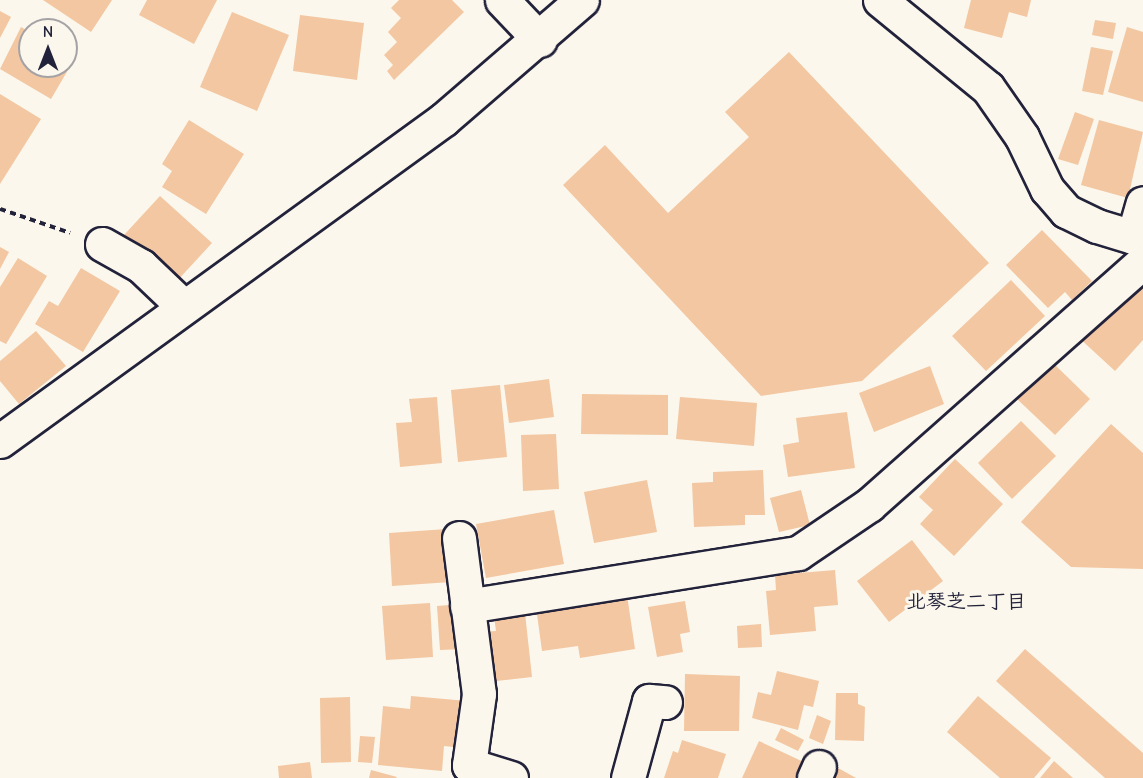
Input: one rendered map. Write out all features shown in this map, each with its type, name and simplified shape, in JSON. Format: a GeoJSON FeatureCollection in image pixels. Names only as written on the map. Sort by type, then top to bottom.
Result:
{"type":"FeatureCollection","features":[{"type":"Feature","properties":{"kind":"street"},"geometry":{"type":"LineString","coordinates":[[502,0],[540,40]]}},
{"type":"Feature","properties":{"kind":"street"},"geometry":{"type":"LineString","coordinates":[[0,441],[183,306],[444,119],[540,40],[582,0]]}},
{"type":"Feature","properties":{"kind":"street"},"geometry":{"type":"LineString","coordinates":[[880,0],[988,88],[1022,137],[1047,189],[1066,211],[1140,246]]}},
{"type":"Feature","properties":{"kind":"street"},"geometry":{"type":"LineString","coordinates":[[467,606],[798,553],[868,506],[1140,246],[1143,203]]}},
{"type":"Feature","properties":{"kind":"street"},"geometry":{"type":"LineString","coordinates":[[102,244],[141,266],[183,306]]}},
{"type":"Feature","properties":{"kind":"street"},"geometry":{"type":"LineString","coordinates":[[459,538],[479,694],[470,765],[512,778]]}},
{"type":"Feature","properties":{"kind":"street"},"geometry":{"type":"LineString","coordinates":[[628,778],[650,701],[664,702]]}},
{"type":"Feature","properties":{"kind":"path"},"geometry":{"type":"LineString","coordinates":[[0,209],[102,244]]}},
{"type":"Feature","properties":{"kind":"building"},"geometry":{"type":"Polygon","coordinates":[[[43,0],[112,0],[91,32],[78,23],[78,18],[70,18],[43,0]]]}},
{"type":"Feature","properties":{"kind":"building"},"geometry":{"type":"Polygon","coordinates":[[[147,0],[217,0],[194,44],[139,15],[147,0]]]}},
{"type":"Feature","properties":{"kind":"building"},"geometry":{"type":"Polygon","coordinates":[[[399,0],[452,0],[464,12],[394,80],[387,71],[393,65],[384,55],[397,42],[388,32],[401,18],[391,8],[399,0]]]}},
{"type":"Feature","properties":{"kind":"building"},"geometry":{"type":"Polygon","coordinates":[[[971,0],[1031,0],[1027,17],[1009,12],[1002,38],[964,28],[971,0]]]}},
{"type":"Feature","properties":{"kind":"building"},"geometry":{"type":"Polygon","coordinates":[[[0,11],[11,17],[0,38],[0,11]]]}},
{"type":"Feature","properties":{"kind":"building"},"geometry":{"type":"Polygon","coordinates":[[[232,12],[289,35],[257,111],[200,87],[232,12]]]}},
{"type":"Feature","properties":{"kind":"building"},"geometry":{"type":"Polygon","coordinates":[[[300,15],[364,23],[357,80],[293,71],[300,15]]]}},
{"type":"Feature","properties":{"kind":"building"},"geometry":{"type":"Polygon","coordinates":[[[1095,20],[1116,23],[1113,39],[1092,35],[1095,20]]]}},
{"type":"Feature","properties":{"kind":"building"},"geometry":{"type":"Polygon","coordinates":[[[1127,27],[1143,32],[1143,102],[1108,92],[1127,27]]]}},
{"type":"Feature","properties":{"kind":"building"},"geometry":{"type":"Polygon","coordinates":[[[18,33],[18,78],[63,78],[51,99],[0,69],[18,33]]]}},
{"type":"Feature","properties":{"kind":"building"},"geometry":{"type":"Polygon","coordinates":[[[1091,47],[1113,51],[1103,95],[1082,91],[1091,47]]]}},
{"type":"Feature","properties":{"kind":"building"},"geometry":{"type":"Polygon","coordinates":[[[789,52],[989,263],[862,381],[761,396],[563,185],[605,145],[668,213],[749,137],[725,112],[789,52]]]}},
{"type":"Feature","properties":{"kind":"building"},"geometry":{"type":"Polygon","coordinates":[[[0,94],[41,119],[0,184],[0,94]]]}},
{"type":"Feature","properties":{"kind":"building"},"geometry":{"type":"Polygon","coordinates":[[[1075,112],[1094,119],[1078,165],[1058,159],[1075,112]]]}},
{"type":"Feature","properties":{"kind":"building"},"geometry":{"type":"Polygon","coordinates":[[[189,120],[244,154],[206,214],[162,187],[172,171],[162,164],[189,120]]]}},
{"type":"Feature","properties":{"kind":"building"},"geometry":{"type":"Polygon","coordinates":[[[1099,120],[1143,132],[1128,198],[1081,185],[1099,120]]]}},
{"type":"Feature","properties":{"kind":"building"},"geometry":{"type":"Polygon","coordinates":[[[160,196],[212,243],[176,282],[124,235],[160,196]]]}},
{"type":"Feature","properties":{"kind":"building"},"geometry":{"type":"Polygon","coordinates":[[[1042,230],[1092,281],[1072,300],[1065,292],[1048,308],[1006,265],[1042,230]]]}},
{"type":"Feature","properties":{"kind":"building"},"geometry":{"type":"Polygon","coordinates":[[[0,247],[9,252],[0,269],[0,247]]]}},
{"type":"Feature","properties":{"kind":"building"},"geometry":{"type":"Polygon","coordinates":[[[18,258],[47,276],[6,344],[0,341],[0,287],[18,258]]]}},
{"type":"Feature","properties":{"kind":"building"},"geometry":{"type":"Polygon","coordinates":[[[1143,265],[1143,340],[1115,371],[1077,336],[1143,265]]]}},
{"type":"Feature","properties":{"kind":"building"},"geometry":{"type":"Polygon","coordinates":[[[81,268],[120,291],[83,352],[35,324],[49,301],[58,306],[81,268]]]}},
{"type":"Feature","properties":{"kind":"building"},"geometry":{"type":"Polygon","coordinates":[[[1011,280],[1045,316],[986,371],[952,336],[1011,280]]]}},
{"type":"Feature","properties":{"kind":"building"},"geometry":{"type":"Polygon","coordinates":[[[36,331],[66,366],[19,404],[0,381],[0,361],[36,331]]]}},
{"type":"Feature","properties":{"kind":"building"},"geometry":{"type":"Polygon","coordinates":[[[1051,361],[1090,399],[1055,435],[1016,398],[1051,361]]]}},
{"type":"Feature","properties":{"kind":"building"},"geometry":{"type":"Polygon","coordinates":[[[930,366],[944,404],[874,432],[859,393],[930,366]]]}},
{"type":"Feature","properties":{"kind":"building"},"geometry":{"type":"Polygon","coordinates":[[[549,379],[554,417],[509,423],[504,385],[549,379]]]}},
{"type":"Feature","properties":{"kind":"building"},"geometry":{"type":"Polygon","coordinates":[[[500,385],[507,457],[458,462],[451,390],[500,385]]]}},
{"type":"Feature","properties":{"kind":"building"},"geometry":{"type":"Polygon","coordinates":[[[582,394],[668,395],[668,435],[581,434],[582,394]]]}},
{"type":"Feature","properties":{"kind":"building"},"geometry":{"type":"Polygon","coordinates":[[[437,397],[442,463],[400,467],[396,423],[412,422],[409,399],[437,397]]]}},
{"type":"Feature","properties":{"kind":"building"},"geometry":{"type":"Polygon","coordinates":[[[680,397],[757,403],[754,446],[676,439],[680,397]]]}},
{"type":"Feature","properties":{"kind":"building"},"geometry":{"type":"Polygon","coordinates":[[[847,412],[855,468],[788,477],[783,445],[799,442],[796,418],[847,412]]]}},
{"type":"Feature","properties":{"kind":"building"},"geometry":{"type":"Polygon","coordinates":[[[1021,421],[1056,456],[1012,499],[978,463],[1021,421]]]}},
{"type":"Feature","properties":{"kind":"building"},"geometry":{"type":"Polygon","coordinates":[[[1111,424],[1143,453],[1143,569],[1071,567],[1021,522],[1111,424]]]}},
{"type":"Feature","properties":{"kind":"building"},"geometry":{"type":"Polygon","coordinates":[[[556,434],[559,489],[523,491],[521,435],[556,434]]]}},
{"type":"Feature","properties":{"kind":"building"},"geometry":{"type":"Polygon","coordinates":[[[955,459],[1003,504],[954,556],[920,524],[933,510],[919,497],[955,459]]]}},
{"type":"Feature","properties":{"kind":"building"},"geometry":{"type":"Polygon","coordinates":[[[763,470],[765,515],[745,515],[745,525],[694,527],[692,483],[713,482],[713,472],[763,470]]]}},
{"type":"Feature","properties":{"kind":"building"},"geometry":{"type":"Polygon","coordinates":[[[647,480],[657,532],[594,543],[584,492],[647,480]]]}},
{"type":"Feature","properties":{"kind":"building"},"geometry":{"type":"Polygon","coordinates":[[[801,490],[810,525],[779,532],[770,498],[801,490]]]}},
{"type":"Feature","properties":{"kind":"building"},"geometry":{"type":"Polygon","coordinates":[[[554,510],[564,564],[486,578],[476,524],[554,510]]]}},
{"type":"Feature","properties":{"kind":"building"},"geometry":{"type":"Polygon","coordinates":[[[447,529],[451,582],[392,586],[389,533],[447,529]]]}},
{"type":"Feature","properties":{"kind":"building"},"geometry":{"type":"Polygon","coordinates":[[[912,540],[943,581],[889,622],[857,581],[912,540]]]}},
{"type":"Feature","properties":{"kind":"building"},"geometry":{"type":"Polygon","coordinates":[[[835,570],[838,605],[814,607],[816,631],[770,635],[766,591],[776,590],[775,575],[835,570]]]}},
{"type":"Feature","properties":{"kind":"building"},"geometry":{"type":"Polygon","coordinates":[[[627,595],[635,649],[580,658],[578,646],[542,651],[536,607],[627,595]]]}},
{"type":"Feature","properties":{"kind":"building"},"geometry":{"type":"Polygon","coordinates":[[[685,601],[690,632],[680,634],[683,652],[657,657],[648,607],[685,601]]]}},
{"type":"Feature","properties":{"kind":"building"},"geometry":{"type":"Polygon","coordinates":[[[430,603],[433,657],[386,660],[382,606],[430,603]]]}},
{"type":"Feature","properties":{"kind":"building"},"geometry":{"type":"Polygon","coordinates":[[[462,604],[465,649],[440,650],[437,606],[462,604]]]}},
{"type":"Feature","properties":{"kind":"building"},"geometry":{"type":"Polygon","coordinates":[[[525,613],[532,677],[487,682],[481,632],[496,631],[494,616],[525,613]]]}},
{"type":"Feature","properties":{"kind":"building"},"geometry":{"type":"Polygon","coordinates":[[[761,624],[762,647],[738,648],[737,626],[761,624]]]}},
{"type":"Feature","properties":{"kind":"building"},"geometry":{"type":"Polygon","coordinates":[[[1025,649],[1143,753],[1143,778],[1105,778],[996,681],[1025,649]]]}},
{"type":"Feature","properties":{"kind":"building"},"geometry":{"type":"Polygon","coordinates":[[[777,671],[819,681],[813,707],[804,705],[798,730],[752,718],[758,692],[771,695],[777,671]]]}},
{"type":"Feature","properties":{"kind":"building"},"geometry":{"type":"Polygon","coordinates":[[[685,674],[740,676],[739,731],[684,731],[685,674]]]}},
{"type":"Feature","properties":{"kind":"building"},"geometry":{"type":"Polygon","coordinates":[[[836,693],[858,693],[858,704],[865,707],[864,741],[835,740],[836,693]]]}},
{"type":"Feature","properties":{"kind":"building"},"geometry":{"type":"Polygon","coordinates":[[[411,696],[467,701],[463,748],[444,746],[442,771],[378,765],[383,706],[410,709],[411,696]]]}},
{"type":"Feature","properties":{"kind":"building"},"geometry":{"type":"Polygon","coordinates":[[[978,696],[1051,758],[1034,778],[1000,778],[947,732],[978,696]]]}},
{"type":"Feature","properties":{"kind":"building"},"geometry":{"type":"Polygon","coordinates":[[[350,697],[351,762],[321,763],[320,698],[350,697]]]}},
{"type":"Feature","properties":{"kind":"building"},"geometry":{"type":"Polygon","coordinates":[[[817,715],[831,721],[823,744],[809,738],[817,715]]]}},
{"type":"Feature","properties":{"kind":"building"},"geometry":{"type":"Polygon","coordinates":[[[781,728],[804,740],[798,751],[775,740],[781,728]]]}},
{"type":"Feature","properties":{"kind":"building"},"geometry":{"type":"Polygon","coordinates":[[[360,736],[375,737],[372,763],[358,762],[360,736]]]}},
{"type":"Feature","properties":{"kind":"building"},"geometry":{"type":"Polygon","coordinates":[[[682,740],[726,754],[718,778],[664,778],[673,751],[678,753],[682,740]]]}},
{"type":"Feature","properties":{"kind":"building"},"geometry":{"type":"Polygon","coordinates":[[[759,741],[810,765],[804,778],[742,778],[759,741]]]}},
{"type":"Feature","properties":{"kind":"building"},"geometry":{"type":"Polygon","coordinates":[[[1054,761],[1073,778],[1040,778],[1054,761]]]}},
{"type":"Feature","properties":{"kind":"building"},"geometry":{"type":"Polygon","coordinates":[[[310,762],[312,778],[279,778],[278,766],[310,762]]]}},
{"type":"Feature","properties":{"kind":"building"},"geometry":{"type":"Polygon","coordinates":[[[838,768],[856,778],[833,778],[838,768]]]}},
{"type":"Feature","properties":{"kind":"building"},"geometry":{"type":"Polygon","coordinates":[[[371,770],[397,777],[369,778],[371,770]]]}},
{"type":"Feature","properties":{"kind":"district","name":"北琴芝二丁目"},"geometry":{"type":"Point","coordinates":[966,601]}}]}
